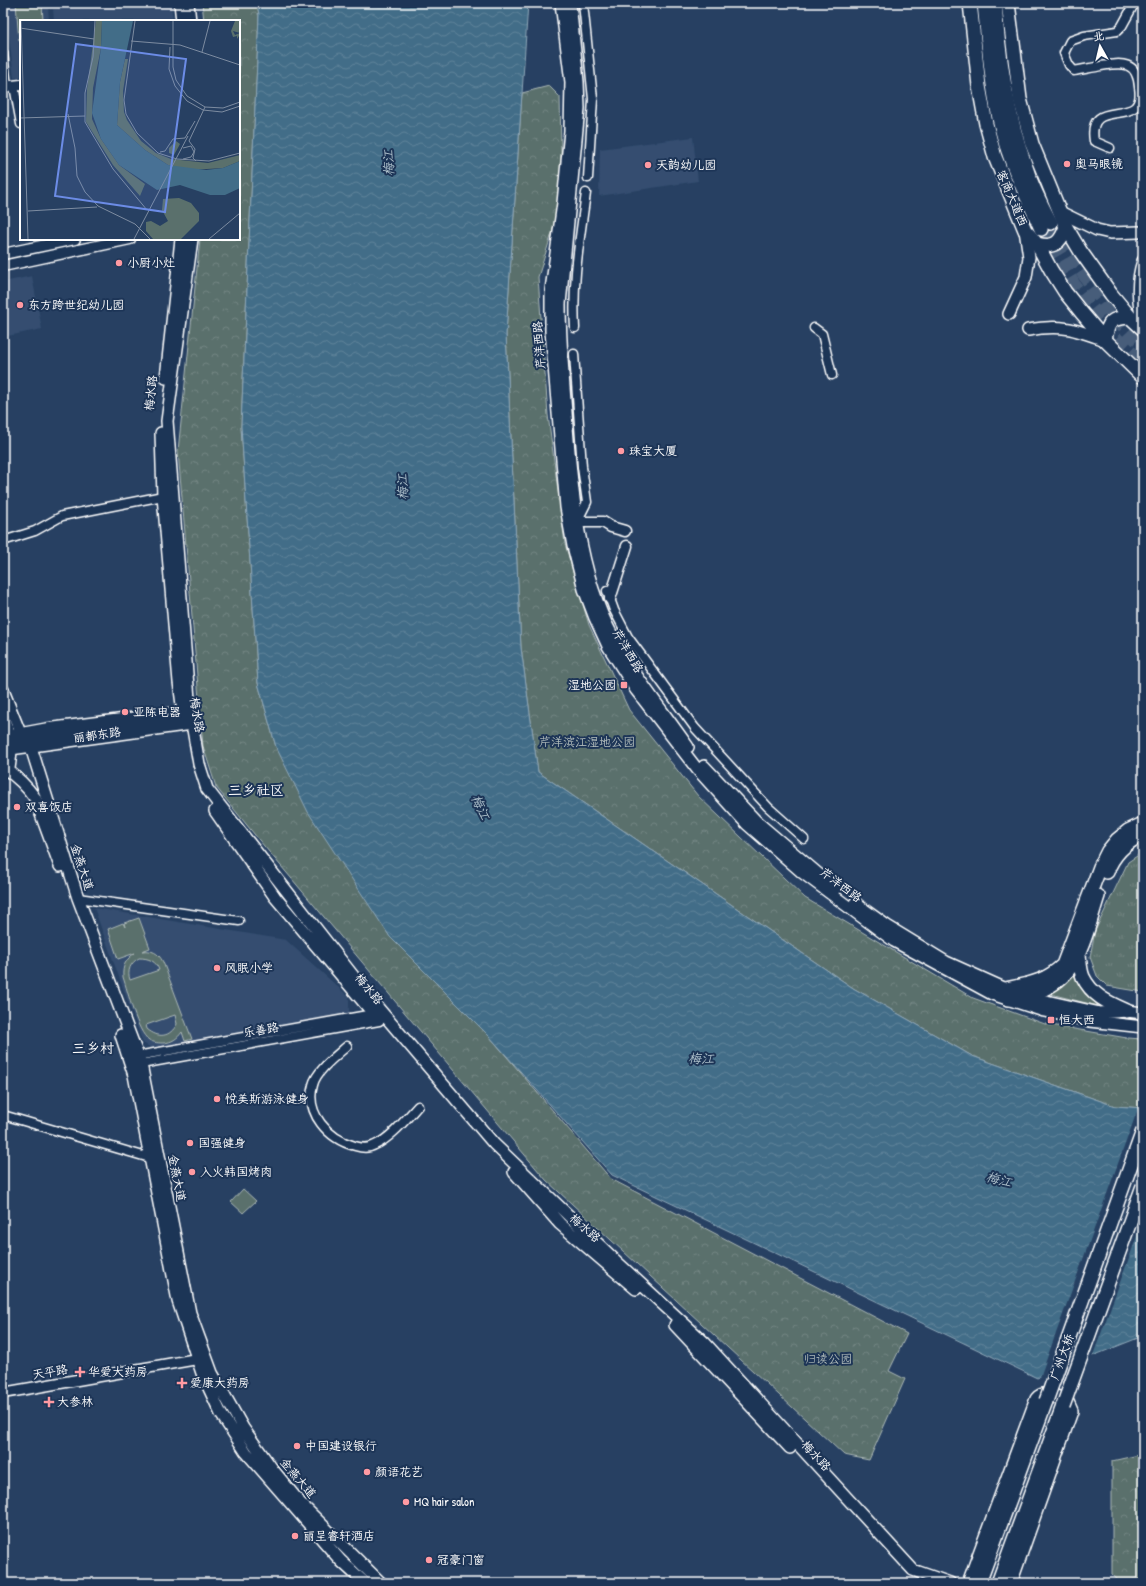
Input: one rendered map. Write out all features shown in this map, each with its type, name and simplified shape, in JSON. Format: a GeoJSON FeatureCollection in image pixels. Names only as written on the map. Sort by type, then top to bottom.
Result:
{"type":"FeatureCollection","features":[{"type":"Feature","properties":{"kind":"main road"},"geometry":{"type":"LineString","coordinates":[[180,3],[182,20]]}},
{"type":"Feature","properties":{"kind":"main road"},"geometry":{"type":"LineString","coordinates":[[188,3],[190,20]]}},
{"type":"Feature","properties":{"kind":"main road","name":"芹洋西路"},"geometry":{"type":"LineString","coordinates":[[561,3],[571,82],[570,131],[563,203],[551,290],[551,332],[566,507],[573,546],[584,589],[595,618],[608,646],[636,690],[697,769],[747,824],[803,873],[894,941],[992,994],[1007,994]]}},
{"type":"Feature","properties":{"kind":"main road","name":"芹洋西路"},"geometry":{"type":"LineString","coordinates":[[570,3],[578,82],[579,108],[576,156],[562,276],[560,333],[570,466],[577,522],[592,587],[612,636],[628,662],[698,759],[756,822],[836,889],[887,926],[946,962],[1007,994],[1044,1011],[1090,1021],[1143,1027]]}},
{"type":"Feature","properties":{"kind":"main road","name":"客商大道西"},"geometry":{"type":"LineString","coordinates":[[970,3],[979,86],[986,124],[995,158],[1025,230],[1036,244],[1065,292],[1105,340],[1143,377]]}},
{"type":"Feature","properties":{"kind":"main road"},"geometry":{"type":"LineString","coordinates":[[984,3],[994,91],[1006,145],[1016,173],[1046,226],[1016,140],[1008,106],[1001,72],[995,3]]}},
{"type":"Feature","properties":{"kind":"main road"},"geometry":{"type":"LineString","coordinates":[[1008,3],[1020,99],[1032,144],[1066,227],[1081,252],[1111,294],[1130,317],[1143,329]]}},
{"type":"Feature","properties":{"kind":"main road"},"geometry":{"type":"LineString","coordinates":[[1060,212],[1097,230],[1110,233],[1139,232]]}},
{"type":"Feature","properties":{"kind":"main road"},"geometry":{"type":"LineString","coordinates":[[1036,244],[1046,246],[1054,245],[1060,241],[1066,227]]}},
{"type":"Feature","properties":{"kind":"main road"},"geometry":{"type":"LineString","coordinates":[[1009,314],[1026,277],[1029,258],[1025,230]]}},
{"type":"Feature","properties":{"kind":"main road","name":"梅水路"},"geometry":{"type":"LineString","coordinates":[[181,240],[161,423],[163,496],[179,682],[188,718]]}},
{"type":"Feature","properties":{"kind":"main road","name":"梅水路"},"geometry":{"type":"LineString","coordinates":[[192,240],[167,421],[188,718],[195,776],[199,787],[275,897],[494,1144],[705,1344],[913,1570],[926,1580],[950,1583]]}},
{"type":"Feature","properties":{"kind":"main road"},"geometry":{"type":"LineString","coordinates":[[1143,261],[1137,287],[1143,329]]}},
{"type":"Feature","properties":{"kind":"main road"},"geometry":{"type":"LineString","coordinates":[[1028,330],[1046,327],[1073,328],[1105,340],[1107,329],[1111,321],[1118,318],[1130,317]]}},
{"type":"Feature","properties":{"kind":"main road","name":"丽都东路"},"geometry":{"type":"LineString","coordinates":[[10,741],[188,718]]}},
{"type":"Feature","properties":{"kind":"main road","name":"丽都东路"},"geometry":{"type":"LineString","coordinates":[[10,741],[30,744],[188,718]]}},
{"type":"Feature","properties":{"kind":"main road","name":"金燕大道"},"geometry":{"type":"LineString","coordinates":[[30,744],[78,898],[139,1060],[190,1313],[212,1373],[243,1428],[272,1470],[300,1503],[381,1583]]}},
{"type":"Feature","properties":{"kind":"main road","name":"金燕大道"},"geometry":{"type":"LineString","coordinates":[[6,769],[29,789],[40,808],[126,1047],[134,1076],[178,1301],[197,1359],[220,1414],[246,1452],[341,1561],[365,1583]]}},
{"type":"Feature","properties":{"kind":"main road"},"geometry":{"type":"LineString","coordinates":[[29,789],[34,784],[42,782]]}},
{"type":"Feature","properties":{"kind":"main road"},"geometry":{"type":"LineString","coordinates":[[1007,994],[1053,974],[1063,965],[1100,867],[1108,852],[1117,840],[1128,831],[1143,824]]}},
{"type":"Feature","properties":{"kind":"main road"},"geometry":{"type":"LineString","coordinates":[[1024,996],[1043,990],[1056,983],[1067,974],[1079,955],[1109,867],[1119,852],[1131,840],[1143,834]]}},
{"type":"Feature","properties":{"kind":"main road"},"geometry":{"type":"LineString","coordinates":[[1079,955],[1083,976],[1092,991],[1102,1000],[1127,1011]]}},
{"type":"Feature","properties":{"kind":"main road"},"geometry":{"type":"LineString","coordinates":[[1007,994],[1024,996],[1100,1013],[1127,1011],[1143,1013]]}},
{"type":"Feature","properties":{"kind":"main road","name":"广州大桥"},"geometry":{"type":"LineString","coordinates":[[979,1583],[1012,1496],[1143,1131]]}},
{"type":"Feature","properties":{"kind":"main road","name":"广州大桥"},"geometry":{"type":"LineString","coordinates":[[998,1583],[1143,1186]]}},
{"type":"Feature","properties":{"kind":"main road"},"geometry":{"type":"LineString","coordinates":[[969,1583],[1036,1399],[1046,1393],[1068,1402],[1071,1411],[1010,1583]]}},
{"type":"Feature","properties":{"kind":"street"},"geometry":{"type":"LineString","coordinates":[[583,3],[594,99],[588,178]]}},
{"type":"Feature","properties":{"kind":"street"},"geometry":{"type":"LineString","coordinates":[[1110,148],[1094,141],[1092,132],[1096,122],[1104,115],[1126,111],[1134,107],[1139,99],[1138,78],[1134,70],[1121,63],[1074,71],[1069,65],[1064,53],[1070,40],[1084,36],[1117,31],[1122,26],[1133,6],[1133,3]]}},
{"type":"Feature","properties":{"kind":"street"},"geometry":{"type":"LineString","coordinates":[[3,53],[20,120]]}},
{"type":"Feature","properties":{"kind":"street"},"geometry":{"type":"LineString","coordinates":[[575,328],[573,303],[586,193]]}},
{"type":"Feature","properties":{"kind":"street"},"geometry":{"type":"LineString","coordinates":[[3,254],[41,243],[66,240]]}},
{"type":"Feature","properties":{"kind":"street"},"geometry":{"type":"LineString","coordinates":[[3,266],[125,240]]}},
{"type":"Feature","properties":{"kind":"street"},"geometry":{"type":"LineString","coordinates":[[41,243],[44,257]]}},
{"type":"Feature","properties":{"kind":"street"},"geometry":{"type":"LineString","coordinates":[[814,328],[822,334],[832,375]]}},
{"type":"Feature","properties":{"kind":"street"},"geometry":{"type":"LineString","coordinates":[[574,354],[582,467],[587,502],[577,522],[602,522],[624,530]]}},
{"type":"Feature","properties":{"kind":"street"},"geometry":{"type":"LineString","coordinates":[[3,541],[35,531],[62,516],[163,496]]}},
{"type":"Feature","properties":{"kind":"street"},"geometry":{"type":"LineString","coordinates":[[626,546],[608,595],[628,637],[695,728],[768,807],[804,839]]}},
{"type":"Feature","properties":{"kind":"street"},"geometry":{"type":"LineString","coordinates":[[3,690],[10,741],[6,769]]}},
{"type":"Feature","properties":{"kind":"street"},"geometry":{"type":"LineString","coordinates":[[3,716],[10,741]]}},
{"type":"Feature","properties":{"kind":"street"},"geometry":{"type":"LineString","coordinates":[[78,898],[239,921]]}},
{"type":"Feature","properties":{"kind":"street","name":"乐善路"},"geometry":{"type":"LineString","coordinates":[[139,1060],[379,1015]]}},
{"type":"Feature","properties":{"kind":"street"},"geometry":{"type":"LineString","coordinates":[[347,1046],[323,1069],[313,1083],[311,1098],[316,1115],[322,1126],[333,1136],[348,1144],[364,1148],[376,1145],[398,1128],[418,1106]]}},
{"type":"Feature","properties":{"kind":"street"},"geometry":{"type":"LineString","coordinates":[[3,1115],[150,1158]]}},
{"type":"Feature","properties":{"kind":"street","name":"天平路"},"geometry":{"type":"LineString","coordinates":[[3,1393],[197,1359]]}},
{"type":"Feature","properties":{"kind":"shaded area"},"geometry":{"type":"Polygon","coordinates":[[[5,3],[80,3],[48,8],[49,20],[20,20],[20,77],[14,78],[5,3]]]}},
{"type":"Feature","properties":{"kind":"shaded area"},"geometry":{"type":"Polygon","coordinates":[[[100,3],[171,3],[173,20],[54,20],[53,9],[100,3]]]}},
{"type":"Feature","properties":{"kind":"shaded area","name":"天韵幼儿园"},"geometry":{"type":"Polygon","coordinates":[[[693,137],[698,181],[599,196],[600,149],[693,137]]]}},
{"type":"Feature","properties":{"kind":"shaded area","name":"东方跨世纪幼儿园"},"geometry":{"type":"Polygon","coordinates":[[[32,276],[42,329],[3,337],[3,282],[32,276]]]}},
{"type":"Feature","properties":{"kind":"shaded area","name":"风眠小学"},"geometry":{"type":"Polygon","coordinates":[[[94,908],[286,940],[349,997],[349,1014],[153,1049],[143,1043],[94,908]]]}},
{"type":"Feature","properties":{"kind":"green space"},"geometry":{"type":"Polygon","coordinates":[[[16,3],[42,3],[43,20],[20,20],[19,41],[16,3]]]}},
{"type":"Feature","properties":{"kind":"green space","name":"归读公园"},"geometry":{"type":"Polygon","coordinates":[[[202,3],[257,3],[259,15],[241,426],[258,683],[276,747],[390,937],[490,1037],[611,1179],[907,1334],[889,1371],[905,1379],[869,1460],[844,1455],[546,1180],[216,787],[203,746],[178,451],[200,240],[240,240],[240,20],[204,20],[202,3]]]}},
{"type":"Feature","properties":{"kind":"green space","name":"芹洋滨江湿地公园"},"geometry":{"type":"Polygon","coordinates":[[[549,86],[560,97],[562,202],[538,277],[548,415],[565,544],[589,625],[629,710],[698,796],[805,898],[973,998],[1045,1024],[1127,1038],[1143,1039],[1143,1108],[1115,1106],[972,1056],[853,988],[538,772],[521,648],[506,334],[522,93],[549,86]]]}},
{"type":"Feature","properties":{"kind":"green space"},"geometry":{"type":"Polygon","coordinates":[[[1143,852],[1143,992],[1107,986],[1097,976],[1090,957],[1095,931],[1128,862],[1143,852]]]}},
{"type":"Feature","properties":{"kind":"green space"},"geometry":{"type":"Polygon","coordinates":[[[139,918],[150,948],[142,951],[154,952],[163,962],[192,1039],[185,1041],[182,1032],[174,1040],[164,1043],[149,1040],[145,1036],[133,1011],[123,977],[125,963],[135,953],[118,959],[108,929],[123,923],[125,927],[124,923],[139,918]],[[139,958],[133,962],[130,968],[130,980],[159,970],[156,964],[152,961],[139,958]],[[175,1015],[146,1025],[147,1029],[160,1035],[168,1034],[177,1024],[175,1015]]]}},
{"type":"Feature","properties":{"kind":"green space"},"geometry":{"type":"Polygon","coordinates":[[[1077,972],[1085,990],[1098,1006],[1047,993],[1062,986],[1077,972]]]}},
{"type":"Feature","properties":{"kind":"green space"},"geometry":{"type":"Polygon","coordinates":[[[243,1189],[256,1201],[243,1213],[231,1202],[243,1189]]]}},
{"type":"Feature","properties":{"kind":"green space"},"geometry":{"type":"Polygon","coordinates":[[[1143,1454],[1143,1583],[1119,1583],[1112,1575],[1112,1461],[1143,1454]]]}},
{"type":"Feature","properties":{"kind":"water","name":"梅江"},"geometry":{"type":"Polygon","coordinates":[[[257,3],[528,3],[506,334],[521,648],[538,772],[853,988],[972,1056],[1115,1106],[1143,1108],[1143,1336],[1037,1378],[612,1175],[490,1037],[390,937],[308,812],[276,747],[258,683],[241,426],[259,15],[257,3]]]}},
{"type":"Feature","properties":{"kind":"pier"},"geometry":{"type":"Polygon","coordinates":[[[1139,1106],[1143,1106],[1143,1220],[1092,1358],[1039,1380],[1139,1106]]]}},
{"type":"Feature","properties":{"kind":"tunnel"},"geometry":{"type":"LineString","coordinates":[[1051,223],[1082,272],[1104,303],[1129,333],[1143,346]]}},
{"type":"Feature","properties":{"kind":"tunnel"},"geometry":{"type":"LineString","coordinates":[[1041,229],[1075,286],[1116,338],[1143,363]]}},
{"type":"Feature","properties":{"kind":"place","name":"奥马眼镜"},"geometry":{"type":"Point","coordinates":[1067,164]}},
{"type":"Feature","properties":{"kind":"place","name":"天韵幼儿园"},"geometry":{"type":"Point","coordinates":[648,165]}},
{"type":"Feature","properties":{"kind":"place","name":"小厨小灶"},"geometry":{"type":"Point","coordinates":[119,263]}},
{"type":"Feature","properties":{"kind":"place","name":"东方跨世纪幼儿园"},"geometry":{"type":"Point","coordinates":[20,305]}},
{"type":"Feature","properties":{"kind":"place","name":"珠宝大厦"},"geometry":{"type":"Point","coordinates":[621,451]}},
{"type":"Feature","properties":{"kind":"place","name":"湿地公园"},"geometry":{"type":"Point","coordinates":[624,685]}},
{"type":"Feature","properties":{"kind":"place","name":"亚陈电器"},"geometry":{"type":"Point","coordinates":[125,712]}},
{"type":"Feature","properties":{"kind":"place","name":"双喜饭店"},"geometry":{"type":"Point","coordinates":[17,807]}},
{"type":"Feature","properties":{"kind":"place","name":"风眠小学"},"geometry":{"type":"Point","coordinates":[217,968]}},
{"type":"Feature","properties":{"kind":"place","name":"恒大西"},"geometry":{"type":"Point","coordinates":[1051,1020]}},
{"type":"Feature","properties":{"kind":"place","name":"悦美斯游泳健身"},"geometry":{"type":"Point","coordinates":[217,1099]}},
{"type":"Feature","properties":{"kind":"place","name":"国强健身"},"geometry":{"type":"Point","coordinates":[190,1143]}},
{"type":"Feature","properties":{"kind":"place","name":"入火韩国烤肉"},"geometry":{"type":"Point","coordinates":[192,1172]}},
{"type":"Feature","properties":{"kind":"place","name":"华爱大药房"},"geometry":{"type":"Point","coordinates":[80,1372]}},
{"type":"Feature","properties":{"kind":"place","name":"爱康大药房"},"geometry":{"type":"Point","coordinates":[182,1383]}},
{"type":"Feature","properties":{"kind":"place","name":"大参林"},"geometry":{"type":"Point","coordinates":[49,1402]}},
{"type":"Feature","properties":{"kind":"place","name":"中国建设银行"},"geometry":{"type":"Point","coordinates":[297,1446]}},
{"type":"Feature","properties":{"kind":"place","name":"颜语花艺"},"geometry":{"type":"Point","coordinates":[367,1472]}},
{"type":"Feature","properties":{"kind":"place","name":"MQ hair salon"},"geometry":{"type":"Point","coordinates":[406,1502]}},
{"type":"Feature","properties":{"kind":"place","name":"丽呈睿轩酒店"},"geometry":{"type":"Point","coordinates":[295,1536]}},
{"type":"Feature","properties":{"kind":"place","name":"冠豪门窗"},"geometry":{"type":"Point","coordinates":[429,1560]}},
{"type":"Feature","properties":{"kind":"district","name":"三乡社区"},"geometry":{"type":"Point","coordinates":[256,790]}},
{"type":"Feature","properties":{"kind":"district","name":"三乡村"},"geometry":{"type":"Point","coordinates":[93,1048]}}]}
